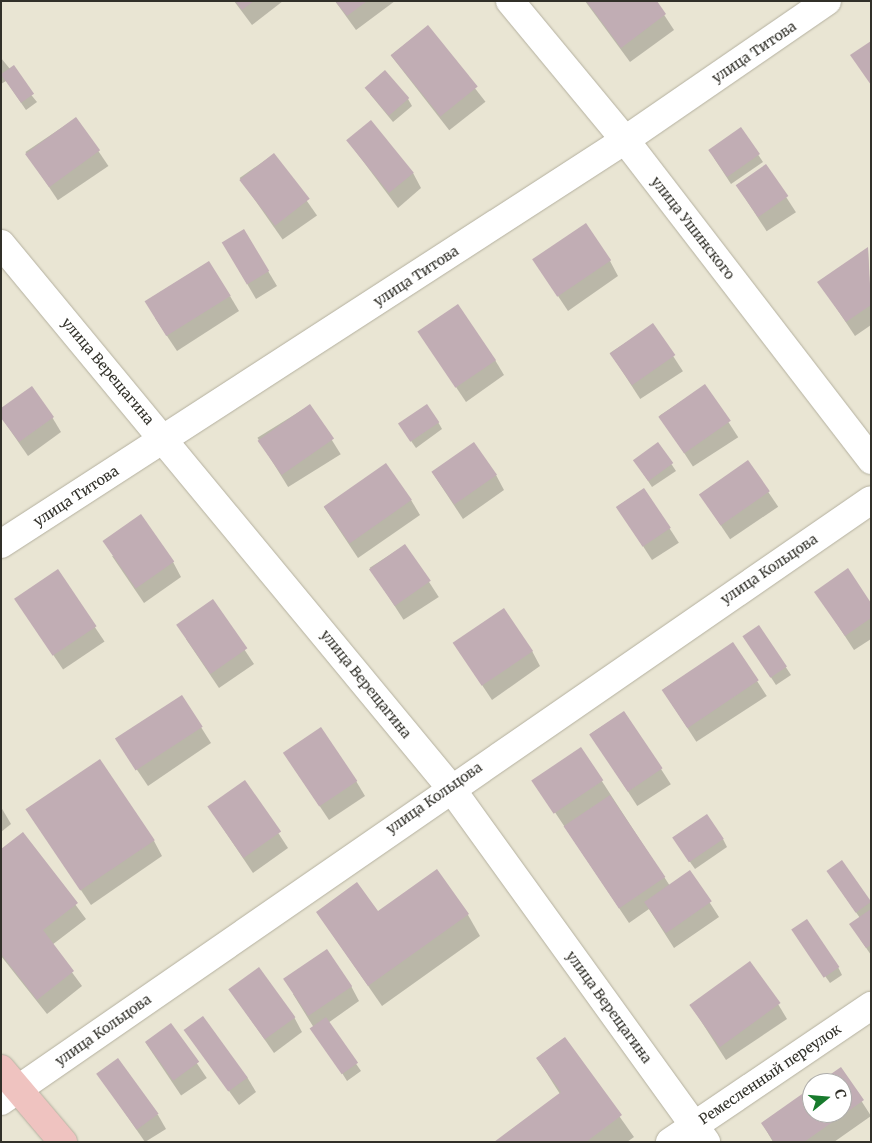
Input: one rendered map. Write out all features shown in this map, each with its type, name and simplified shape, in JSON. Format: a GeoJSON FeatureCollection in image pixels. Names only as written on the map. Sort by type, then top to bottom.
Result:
{"type":"FeatureCollection","features":[{"type":"Feature","properties":{"kind":"main road"},"geometry":{"type":"LineString","coordinates":[[7,1087],[63,1142]]}},
{"type":"Feature","properties":{"kind":"street","name":"улица Ушинского"},"geometry":{"type":"LineString","coordinates":[[510,1],[625,140],[871,460]]}},
{"type":"Feature","properties":{"kind":"street","name":"улица Титова"},"geometry":{"type":"LineString","coordinates":[[1,544],[625,140],[827,1]]}},
{"type":"Feature","properties":{"kind":"street","name":"улица Верещагина"},"geometry":{"type":"LineString","coordinates":[[1,244],[450,787],[700,1133]]}},
{"type":"Feature","properties":{"kind":"street","name":"улица Кольцова"},"geometry":{"type":"LineString","coordinates":[[7,1087],[871,500]]}},
{"type":"Feature","properties":{"kind":"street","name":"Ремесленный переулок"},"geometry":{"type":"LineString","coordinates":[[670,1142],[700,1133],[871,1006]]}},
{"type":"Feature","properties":{"kind":"building"},"geometry":{"type":"Polygon","coordinates":[[[235,1],[254,1],[242,10],[235,1]]]}},
{"type":"Feature","properties":{"kind":"building"},"geometry":{"type":"Polygon","coordinates":[[[335,1],[367,1],[347,16],[335,1]]]}},
{"type":"Feature","properties":{"kind":"building"},"geometry":{"type":"Polygon","coordinates":[[[586,1],[657,1],[666,14],[621,48],[586,1]]]}},
{"type":"Feature","properties":{"kind":"building"},"geometry":{"type":"Polygon","coordinates":[[[428,25],[478,86],[440,117],[391,55],[428,25]]]}},
{"type":"Feature","properties":{"kind":"building"},"geometry":{"type":"Polygon","coordinates":[[[871,41],[871,85],[850,55],[871,41]]]}},
{"type":"Feature","properties":{"kind":"building"},"geometry":{"type":"Polygon","coordinates":[[[14,65],[34,94],[21,103],[1,74],[14,65]]]}},
{"type":"Feature","properties":{"kind":"building"},"geometry":{"type":"Polygon","coordinates":[[[385,70],[409,98],[389,116],[365,88],[385,70]]]}},
{"type":"Feature","properties":{"kind":"building"},"geometry":{"type":"Polygon","coordinates":[[[76,117],[100,150],[49,187],[25,154],[76,117]]]}},
{"type":"Feature","properties":{"kind":"building"},"geometry":{"type":"Polygon","coordinates":[[[371,120],[414,173],[389,193],[346,140],[371,120]]]}},
{"type":"Feature","properties":{"kind":"building"},"geometry":{"type":"Polygon","coordinates":[[[741,127],[760,154],[727,177],[708,150],[741,127]]]}},
{"type":"Feature","properties":{"kind":"building"},"geometry":{"type":"Polygon","coordinates":[[[274,153],[310,199],[275,226],[239,180],[274,153]]]}},
{"type":"Feature","properties":{"kind":"building"},"geometry":{"type":"Polygon","coordinates":[[[766,164],[788,196],[758,217],[736,185],[766,164]]]}},
{"type":"Feature","properties":{"kind":"building"},"geometry":{"type":"Polygon","coordinates":[[[586,223],[611,260],[557,297],[532,259],[586,223]]]}},
{"type":"Feature","properties":{"kind":"building"},"geometry":{"type":"Polygon","coordinates":[[[244,229],[269,271],[247,284],[222,242],[244,229]]]}},
{"type":"Feature","properties":{"kind":"building"},"geometry":{"type":"Polygon","coordinates":[[[868,247],[871,305],[846,322],[817,282],[868,247]]]}},
{"type":"Feature","properties":{"kind":"building"},"geometry":{"type":"Polygon","coordinates":[[[209,261],[231,296],[166,336],[145,301],[209,261]]]}},
{"type":"Feature","properties":{"kind":"building"},"geometry":{"type":"Polygon","coordinates":[[[458,304],[496,360],[455,388],[417,331],[458,304]]]}},
{"type":"Feature","properties":{"kind":"building"},"geometry":{"type":"Polygon","coordinates":[[[653,323],[675,355],[632,385],[610,353],[653,323]]]}},
{"type":"Feature","properties":{"kind":"building"},"geometry":{"type":"Polygon","coordinates":[[[705,384],[731,421],[684,454],[658,417],[705,384]]]}},
{"type":"Feature","properties":{"kind":"building"},"geometry":{"type":"Polygon","coordinates":[[[32,386],[54,417],[19,442],[1,418],[1,408],[32,386]]]}},
{"type":"Feature","properties":{"kind":"building"},"geometry":{"type":"Polygon","coordinates":[[[310,404],[334,438],[282,475],[258,441],[310,404]]]}},
{"type":"Feature","properties":{"kind":"building"},"geometry":{"type":"Polygon","coordinates":[[[427,404],[439,422],[410,442],[398,424],[427,404]]]}},
{"type":"Feature","properties":{"kind":"building"},"geometry":{"type":"Polygon","coordinates":[[[474,442],[497,475],[454,505],[431,472],[474,442]]]}},
{"type":"Feature","properties":{"kind":"building"},"geometry":{"type":"Polygon","coordinates":[[[658,442],[673,463],[648,481],[633,460],[658,442]]]}},
{"type":"Feature","properties":{"kind":"building"},"geometry":{"type":"Polygon","coordinates":[[[748,460],[770,491],[721,526],[699,494],[748,460]]]}},
{"type":"Feature","properties":{"kind":"building"},"geometry":{"type":"Polygon","coordinates":[[[386,463],[412,500],[350,543],[324,507],[386,463]]]}},
{"type":"Feature","properties":{"kind":"building"},"geometry":{"type":"Polygon","coordinates":[[[644,488],[671,528],[643,547],[616,507],[644,488]]]}},
{"type":"Feature","properties":{"kind":"building"},"geometry":{"type":"Polygon","coordinates":[[[141,514],[174,562],[136,588],[102,541],[141,514]]]}},
{"type":"Feature","properties":{"kind":"building"},"geometry":{"type":"Polygon","coordinates":[[[405,544],[431,581],[395,606],[369,569],[405,544]]]}},
{"type":"Feature","properties":{"kind":"building"},"geometry":{"type":"Polygon","coordinates":[[[848,568],[871,603],[871,618],[845,636],[814,592],[848,568]]]}},
{"type":"Feature","properties":{"kind":"building"},"geometry":{"type":"Polygon","coordinates":[[[58,569],[97,626],[53,656],[14,599],[58,569]]]}},
{"type":"Feature","properties":{"kind":"building"},"geometry":{"type":"Polygon","coordinates":[[[213,599],[247,648],[211,674],[176,625],[213,599]]]}},
{"type":"Feature","properties":{"kind":"building"},"geometry":{"type":"Polygon","coordinates":[[[504,608],[533,651],[482,686],[453,643],[504,608]]]}},
{"type":"Feature","properties":{"kind":"building"},"geometry":{"type":"Polygon","coordinates":[[[759,625],[787,666],[770,678],[742,636],[759,625]]]}},
{"type":"Feature","properties":{"kind":"building"},"geometry":{"type":"Polygon","coordinates":[[[733,642],[759,680],[687,728],[662,690],[733,642]]]}},
{"type":"Feature","properties":{"kind":"building"},"geometry":{"type":"Polygon","coordinates":[[[182,695],[203,727],[136,770],[115,739],[182,695]]]}},
{"type":"Feature","properties":{"kind":"building"},"geometry":{"type":"Polygon","coordinates":[[[624,711],[663,768],[628,792],[589,734],[624,711]]]}},
{"type":"Feature","properties":{"kind":"building"},"geometry":{"type":"Polygon","coordinates":[[[321,727],[357,781],[319,807],[283,753],[321,727]]]}},
{"type":"Feature","properties":{"kind":"building"},"geometry":{"type":"Polygon","coordinates":[[[581,747],[603,780],[554,814],[531,781],[581,747]]]}},
{"type":"Feature","properties":{"kind":"building"},"geometry":{"type":"Polygon","coordinates":[[[100,759],[155,840],[80,891],[25,809],[100,759]]]}},
{"type":"Feature","properties":{"kind":"building"},"geometry":{"type":"Polygon","coordinates":[[[245,780],[281,832],[243,858],[207,806],[245,780]]]}},
{"type":"Feature","properties":{"kind":"building"},"geometry":{"type":"Polygon","coordinates":[[[610,795],[665,877],[619,908],[564,826],[610,795]]]}},
{"type":"Feature","properties":{"kind":"building"},"geometry":{"type":"Polygon","coordinates":[[[707,814],[724,839],[689,862],[672,837],[707,814]]]}},
{"type":"Feature","properties":{"kind":"building"},"geometry":{"type":"Polygon","coordinates":[[[23,832],[78,903],[43,930],[74,971],[37,1000],[1,954],[1,849],[23,832]]]}},
{"type":"Feature","properties":{"kind":"building"},"geometry":{"type":"Polygon","coordinates":[[[842,860],[871,901],[856,913],[826,871],[842,860]]]}},
{"type":"Feature","properties":{"kind":"building"},"geometry":{"type":"Polygon","coordinates":[[[437,869],[469,914],[368,986],[316,912],[357,882],[378,911],[437,869]]]}},
{"type":"Feature","properties":{"kind":"building"},"geometry":{"type":"Polygon","coordinates":[[[690,870],[712,901],[666,933],[644,902],[690,870]]]}},
{"type":"Feature","properties":{"kind":"building"},"geometry":{"type":"Polygon","coordinates":[[[871,909],[871,945],[866,948],[849,924],[871,909]]]}},
{"type":"Feature","properties":{"kind":"building"},"geometry":{"type":"Polygon","coordinates":[[[807,919],[839,967],[824,978],[791,930],[807,919]]]}},
{"type":"Feature","properties":{"kind":"building"},"geometry":{"type":"Polygon","coordinates":[[[327,949],[352,986],[308,1016],[283,979],[327,949]]]}},
{"type":"Feature","properties":{"kind":"building"},"geometry":{"type":"Polygon","coordinates":[[[750,961],[781,1003],[720,1047],[689,1005],[750,961]]]}},
{"type":"Feature","properties":{"kind":"building"},"geometry":{"type":"Polygon","coordinates":[[[259,967],[295,1017],[265,1039],[228,989],[259,967]]]}},
{"type":"Feature","properties":{"kind":"building"},"geometry":{"type":"Polygon","coordinates":[[[203,1016],[248,1077],[228,1092],[184,1030],[203,1016]]]}},
{"type":"Feature","properties":{"kind":"building"},"geometry":{"type":"Polygon","coordinates":[[[326,1017],[358,1063],[342,1074],[310,1028],[326,1017]]]}},
{"type":"Feature","properties":{"kind":"building"},"geometry":{"type":"Polygon","coordinates":[[[171,1023],[199,1062],[173,1081],[145,1042],[171,1023]]]}},
{"type":"Feature","properties":{"kind":"building"},"geometry":{"type":"Polygon","coordinates":[[[565,1037],[622,1115],[586,1142],[494,1142],[561,1092],[536,1058],[565,1037]]]}},
{"type":"Feature","properties":{"kind":"building"},"geometry":{"type":"Polygon","coordinates":[[[118,1058],[159,1114],[137,1130],[96,1074],[118,1058]]]}},
{"type":"Feature","properties":{"kind":"building"},"geometry":{"type":"Polygon","coordinates":[[[841,1067],[845,1073],[832,1073],[841,1067]]]}},
{"type":"Feature","properties":{"kind":"building"},"geometry":{"type":"Polygon","coordinates":[[[852,1083],[864,1100],[852,1108],[852,1083]]]}},
{"type":"Feature","properties":{"kind":"building"},"geometry":{"type":"Polygon","coordinates":[[[802,1094],[802,1123],[831,1123],[804,1142],[774,1142],[761,1123],[802,1094]]]}}]}
